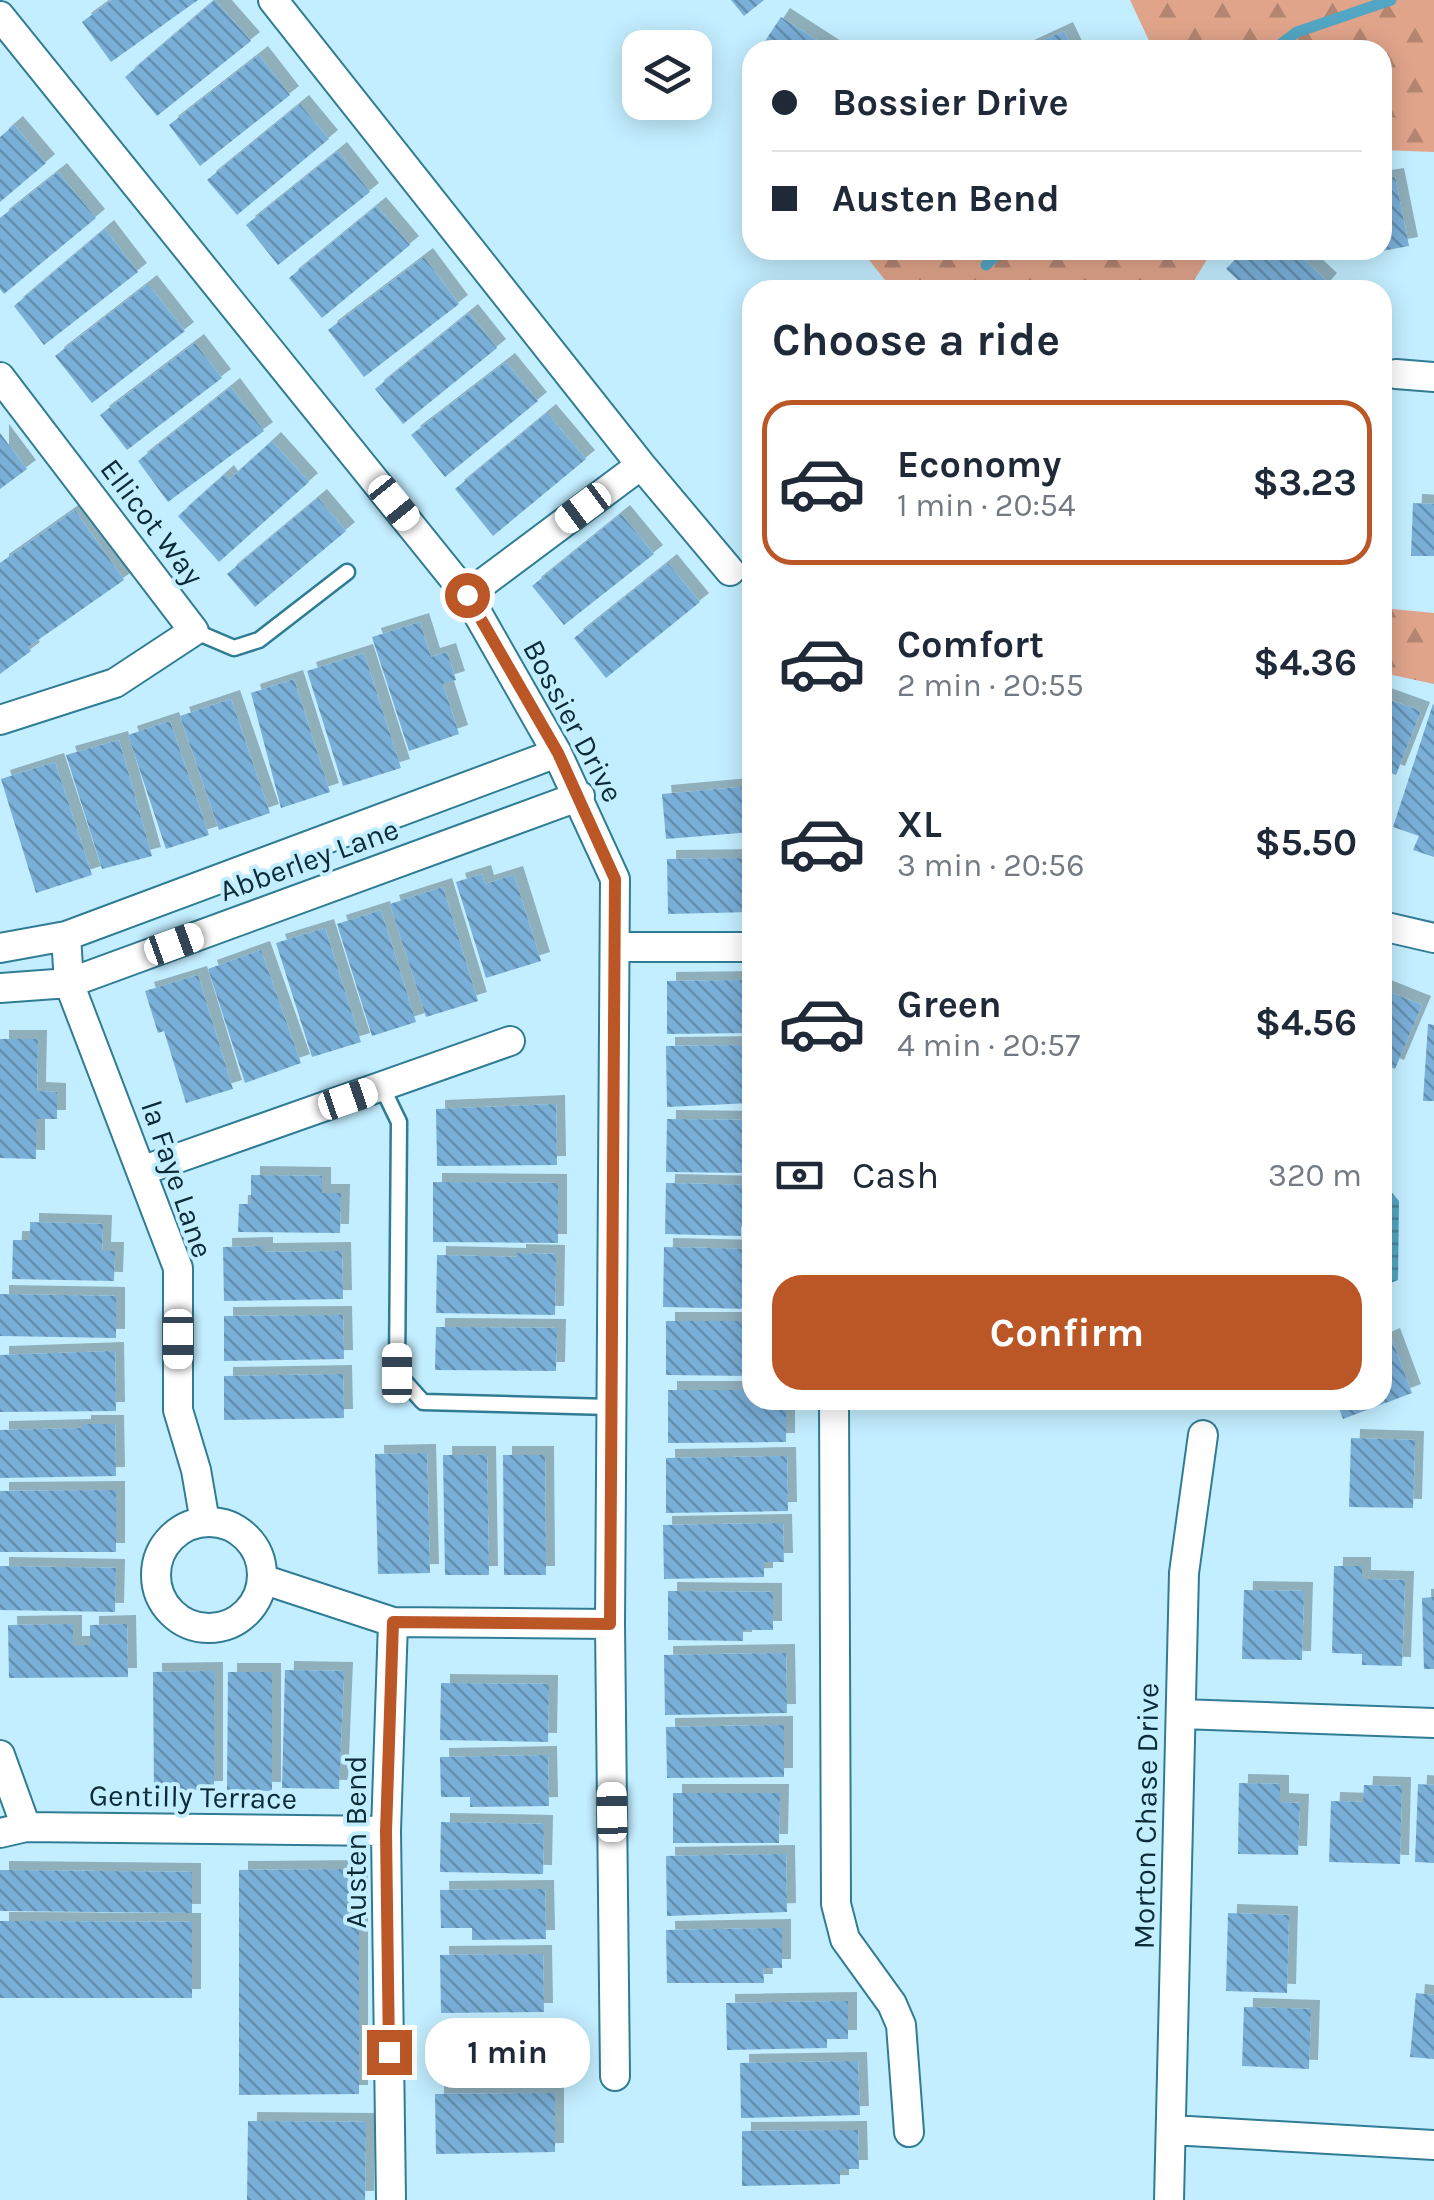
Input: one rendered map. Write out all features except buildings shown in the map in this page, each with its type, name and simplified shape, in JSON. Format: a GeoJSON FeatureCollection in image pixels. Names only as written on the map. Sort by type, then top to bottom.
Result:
{"type":"FeatureCollection","features":[{"type":"Feature","properties":{"kind":"street"},"geometry":{"type":"LineString","coordinates":[[273,0],[641,465],[730,570]]}},
{"type":"Feature","properties":{"kind":"street","name":"Bossier Drive"},"geometry":{"type":"LineString","coordinates":[[0,16],[467,595],[558,753],[615,879],[610,1407],[615,2076]]}},
{"type":"Feature","properties":{"kind":"street"},"geometry":{"type":"LineString","coordinates":[[1396,374],[1434,377]]}},
{"type":"Feature","properties":{"kind":"street","name":"Ellicot Way"},"geometry":{"type":"LineString","coordinates":[[0,377],[194,631],[115,683],[0,720]]}},
{"type":"Feature","properties":{"kind":"street"},"geometry":{"type":"LineString","coordinates":[[467,595],[641,465]]}},
{"type":"Feature","properties":{"kind":"street","name":"Abberley Lane"},"geometry":{"type":"LineString","coordinates":[[0,948],[66,936],[558,753]]}},
{"type":"Feature","properties":{"kind":"street","name":"Abberley Lane"},"geometry":{"type":"LineString","coordinates":[[0,988],[68,982],[580,796]]}},
{"type":"Feature","properties":{"kind":"street"},"geometry":{"type":"LineString","coordinates":[[1392,928],[1434,938]]}},
{"type":"Feature","properties":{"kind":"street","name":"la Faye Lane"},"geometry":{"type":"LineString","coordinates":[[66,936],[68,982],[144,1170],[178,1268],[178,1410],[205,1522]]}},
{"type":"Feature","properties":{"kind":"street"},"geometry":{"type":"LineString","coordinates":[[616,947],[742,947]]}},
{"type":"Feature","properties":{"kind":"street"},"geometry":{"type":"LineString","coordinates":[[144,1170],[510,1041]]}},
{"type":"Feature","properties":{"kind":"street"},"geometry":{"type":"LineString","coordinates":[[834,1410],[836,1904],[845,1939],[892,2004],[902,2025],[908,2132]]}},
{"type":"Feature","properties":{"kind":"street","name":"Morton Chase Drive"},"geometry":{"type":"LineString","coordinates":[[1169,2200],[1184,1573],[1203,1435]]}},
{"type":"Feature","properties":{"kind":"street"},"geometry":{"type":"LineString","coordinates":[[205,1522],[224,1524],[242,1534],[254,1548],[262,1579],[252,1606],[222,1626],[200,1628],[183,1622],[168,1608],[159,1592],[156,1569],[162,1551],[188,1526],[205,1522]]}},
{"type":"Feature","properties":{"kind":"street"},"geometry":{"type":"LineString","coordinates":[[262,1579],[393,1622],[610,1624]]}},
{"type":"Feature","properties":{"kind":"street","name":"Austen Bend"},"geometry":{"type":"LineString","coordinates":[[391,2200],[386,1832],[393,1622]]}},
{"type":"Feature","properties":{"kind":"street"},"geometry":{"type":"LineString","coordinates":[[1181,1714],[1434,1723]]}},
{"type":"Feature","properties":{"kind":"street"},"geometry":{"type":"LineString","coordinates":[[0,1756],[13,1830]]}},
{"type":"Feature","properties":{"kind":"street","name":"Gentilly Terrace"},"geometry":{"type":"LineString","coordinates":[[13,1830],[386,1832]]}},
{"type":"Feature","properties":{"kind":"street"},"geometry":{"type":"LineString","coordinates":[[1171,2130],[1434,2145]]}},
{"type":"Feature","properties":{"kind":"lane"},"geometry":{"type":"LineString","coordinates":[[194,631],[234,648],[258,640],[347,572]]}},
{"type":"Feature","properties":{"kind":"lane"},"geometry":{"type":"LineString","coordinates":[[382,1088],[398,1122],[397,1373],[422,1402],[610,1407]]}},
{"type":"Feature","properties":{"kind":"green space"},"geometry":{"type":"Polygon","coordinates":[[[1130,0],[1434,0],[1434,152],[1392,150],[1392,40],[1149,40],[1130,0]]]}},
{"type":"Feature","properties":{"kind":"green space"},"geometry":{"type":"Polygon","coordinates":[[[869,260],[1207,260],[1194,280],[885,280],[869,260]]]}},
{"type":"Feature","properties":{"kind":"green space"},"geometry":{"type":"Polygon","coordinates":[[[1392,609],[1434,613],[1434,684],[1392,675],[1392,609]]]}},
{"type":"Feature","properties":{"kind":"water"},"geometry":{"type":"Polygon","coordinates":[[[1392,1193],[1399,1201],[1398,1280],[1392,1282],[1392,1193]]]}},
{"type":"Feature","properties":{"kind":"waterway"},"geometry":{"type":"LineString","coordinates":[[1286,40],[1297,32],[1391,0]]}},
{"type":"Feature","properties":{"kind":"waterway"},"geometry":{"type":"LineString","coordinates":[[986,265],[991,260]]}},
{"type":"Feature","properties":{"kind":"route"},"geometry":{"type":"LineString","coordinates":[[389,2052],[386,1832],[393,1622],[610,1624],[615,879],[558,753],[467,595]]}}]}
